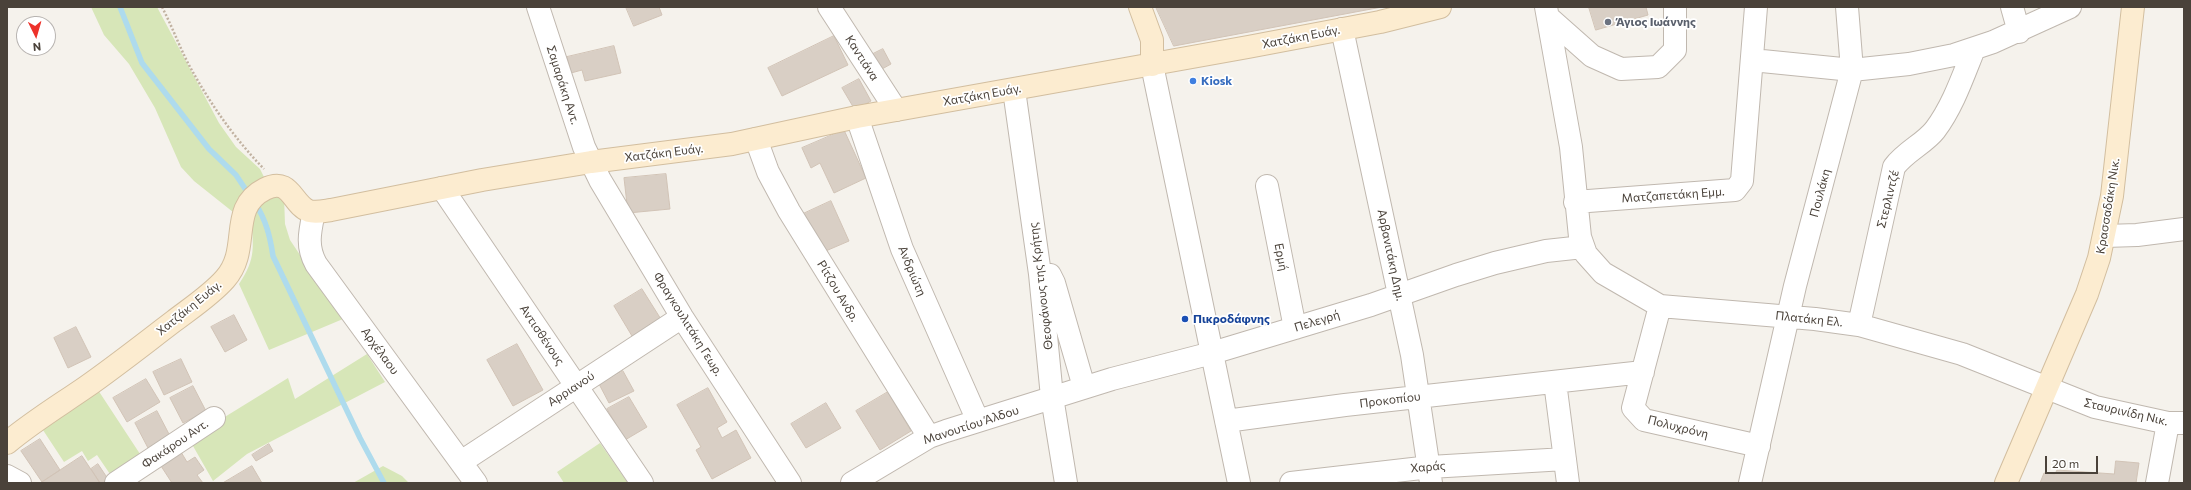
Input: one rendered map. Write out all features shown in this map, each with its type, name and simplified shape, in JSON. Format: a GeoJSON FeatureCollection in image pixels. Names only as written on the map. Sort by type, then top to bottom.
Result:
{"type":"FeatureCollection","features":[{"type":"Feature","properties":{"kind":"street","name":"Σαμαράκη Αντ."},"geometry":{"type":"LineString","coordinates":[[538,7],[584,147],[591,162]]}},
{"type":"Feature","properties":{"kind":"street","name":"Καντιάνα"},"geometry":{"type":"LineString","coordinates":[[829,7],[896,110]]}},
{"type":"Feature","properties":{"kind":"street"},"geometry":{"type":"LineString","coordinates":[[1140,7],[1152,40],[1152,65],[1239,483]]}},
{"type":"Feature","properties":{"kind":"street","name":"Χατζάκη Ευάγ."},"geometry":{"type":"LineString","coordinates":[[314,212],[356,206],[442,188],[591,162],[694,150],[756,139],[857,117],[1152,65],[1342,29],[1440,7]]}},
{"type":"Feature","properties":{"kind":"street"},"geometry":{"type":"LineString","coordinates":[[1547,12],[1592,56],[1621,69],[1658,67],[1675,50],[1675,7]]}},
{"type":"Feature","properties":{"kind":"street","name":"Ματζαπετάκη Εμμ."},"geometry":{"type":"LineString","coordinates":[[1575,202],[1735,190],[1742,181],[1756,7]]}},
{"type":"Feature","properties":{"kind":"street","name":"Πουλάκη"},"geometry":{"type":"LineString","coordinates":[[1750,483],[1788,316],[1852,70],[1847,7]]}},
{"type":"Feature","properties":{"kind":"street"},"geometry":{"type":"LineString","coordinates":[[2012,7],[2019,32]]}},
{"type":"Feature","properties":{"kind":"street"},"geometry":{"type":"LineString","coordinates":[[1752,60],[1852,70],[1921,62],[1974,49],[2019,32],[2070,7]]}},
{"type":"Feature","properties":{"kind":"street","name":"Κρασσαδάκη Νικ."},"geometry":{"type":"LineString","coordinates":[[2006,483],[2048,387],[2092,280],[2105,236],[2113,182],[2133,7]]}},
{"type":"Feature","properties":{"kind":"street"},"geometry":{"type":"LineString","coordinates":[[1547,12],[1570,141],[1575,202],[1583,247]]}},
{"type":"Feature","properties":{"kind":"street","name":"Αρβανιτάκη Δημ."},"geometry":{"type":"LineString","coordinates":[[1342,29],[1400,295],[1419,396],[1430,475]]}},
{"type":"Feature","properties":{"kind":"street","name":"Στερλιντζέ"},"geometry":{"type":"LineString","coordinates":[[1858,325],[1894,168],[1903,156],[1934,131],[1954,96],[1974,49]]}},
{"type":"Feature","properties":{"kind":"street","name":"Θεοφάνους της Κρήτης"},"geometry":{"type":"LineString","coordinates":[[1014,90],[1040,274],[1052,397],[1066,483]]}},
{"type":"Feature","properties":{"kind":"street","name":"Ανδριώτη"},"geometry":{"type":"LineString","coordinates":[[857,117],[902,249],[978,421]]}},
{"type":"Feature","properties":{"kind":"street","name":"Ρίτζου Ανδρ."},"geometry":{"type":"LineString","coordinates":[[756,139],[768,172],[786,205],[929,437]]}},
{"type":"Feature","properties":{"kind":"street","name":"Φραγκουλιτάκη Γεωρ."},"geometry":{"type":"LineString","coordinates":[[591,162],[682,317],[790,483]]}},
{"type":"Feature","properties":{"kind":"street"},"geometry":{"type":"LineString","coordinates":[[274,186],[288,190],[303,208],[314,212]]}},
{"type":"Feature","properties":{"kind":"street","name":"Χατζάκη Ευάγ."},"geometry":{"type":"LineString","coordinates":[[7,443],[103,375],[216,289],[232,272],[238,258],[242,221],[247,206],[256,195],[274,186]]}},
{"type":"Feature","properties":{"kind":"street","name":"Ερμή"},"geometry":{"type":"LineString","coordinates":[[1267,186],[1295,328]]}},
{"type":"Feature","properties":{"kind":"street","name":"Αντισθένους"},"geometry":{"type":"LineString","coordinates":[[442,188],[642,483]]}},
{"type":"Feature","properties":{"kind":"street","name":"Αρχέλαου"},"geometry":{"type":"LineString","coordinates":[[314,212],[309,250],[316,264],[476,483]]}},
{"type":"Feature","properties":{"kind":"street"},"geometry":{"type":"LineString","coordinates":[[2105,236],[2138,235],[2184,229]]}},
{"type":"Feature","properties":{"kind":"street","name":"Πελεγρή"},"geometry":{"type":"LineString","coordinates":[[1052,397],[1212,353],[1400,295],[1456,275],[1516,258],[1546,251],[1583,247]]}},
{"type":"Feature","properties":{"kind":"street","name":"Πλατάκη Ελ."},"geometry":{"type":"LineString","coordinates":[[1583,247],[1591,260],[1603,273],[1660,306],[1788,316],[1858,325],[1962,354],[2048,387]]}},
{"type":"Feature","properties":{"kind":"street"},"geometry":{"type":"LineString","coordinates":[[1040,274],[1050,275],[1054,283],[1084,388]]}},
{"type":"Feature","properties":{"kind":"street","name":"Πολυχρόνη"},"geometry":{"type":"LineString","coordinates":[[1660,306],[1633,408],[1644,420],[1759,446]]}},
{"type":"Feature","properties":{"kind":"street","name":"Αρριανού"},"geometry":{"type":"LineString","coordinates":[[461,462],[576,385],[682,317]]}},
{"type":"Feature","properties":{"kind":"street","name":"Προκοπίου"},"geometry":{"type":"LineString","coordinates":[[1226,421],[1419,396],[1643,372]]}},
{"type":"Feature","properties":{"kind":"street"},"geometry":{"type":"LineString","coordinates":[[1555,382],[1568,483]]}},
{"type":"Feature","properties":{"kind":"street","name":"Σταυρινίδη Νικ."},"geometry":{"type":"LineString","coordinates":[[2048,387],[2095,407],[2176,423]]}},
{"type":"Feature","properties":{"kind":"street","name":"Μανουτίου Άλδου"},"geometry":{"type":"LineString","coordinates":[[852,483],[929,437],[1052,397]]}},
{"type":"Feature","properties":{"kind":"street","name":"Φακάρου Αντ."},"geometry":{"type":"LineString","coordinates":[[116,483],[214,418]]}},
{"type":"Feature","properties":{"kind":"street"},"geometry":{"type":"LineString","coordinates":[[2157,483],[2176,423]]}},
{"type":"Feature","properties":{"kind":"street","name":"Χαράς"},"geometry":{"type":"LineString","coordinates":[[1291,483],[1430,475],[1565,459]]}},
{"type":"Feature","properties":{"kind":"street"},"geometry":{"type":"LineString","coordinates":[[7,476],[20,483]]}},
{"type":"Feature","properties":{"kind":"path"},"geometry":{"type":"LineString","coordinates":[[162,7],[190,66],[205,90],[239,143],[265,170],[274,186]]}},
{"type":"Feature","properties":{"kind":"green space"},"geometry":{"type":"Polygon","coordinates":[[[91,7],[157,7],[219,123],[236,147],[260,169],[264,177],[250,189],[242,204],[238,216],[194,181],[181,167],[155,108],[129,64],[104,35],[91,7]]]}},
{"type":"Feature","properties":{"kind":"green space"},"geometry":{"type":"Polygon","coordinates":[[[268,194],[284,196],[285,224],[290,240],[343,319],[269,350],[239,284],[245,275],[251,259],[253,243],[251,216],[268,194]]]}},
{"type":"Feature","properties":{"kind":"green space"},"geometry":{"type":"Polygon","coordinates":[[[367,354],[385,382],[247,454],[213,481],[189,439],[288,378],[295,399],[367,354]]]}},
{"type":"Feature","properties":{"kind":"green space"},"geometry":{"type":"Polygon","coordinates":[[[98,390],[142,457],[112,477],[97,455],[88,461],[82,451],[64,462],[41,427],[98,390]]]}},
{"type":"Feature","properties":{"kind":"green space"},"geometry":{"type":"Polygon","coordinates":[[[600,443],[628,483],[564,483],[557,472],[600,443]]]}},
{"type":"Feature","properties":{"kind":"green space"},"geometry":{"type":"Polygon","coordinates":[[[383,466],[402,476],[409,483],[353,483],[383,466]]]}},
{"type":"Feature","properties":{"kind":"building"},"geometry":{"type":"Polygon","coordinates":[[[626,7],[659,7],[662,15],[634,26],[626,7]]]}},
{"type":"Feature","properties":{"kind":"building"},"geometry":{"type":"Polygon","coordinates":[[[1156,7],[1382,7],[1174,46],[1156,7]]]}},
{"type":"Feature","properties":{"kind":"building","name":"Άγιος Ιωάννης"},"geometry":{"type":"Polygon","coordinates":[[[1589,7],[1646,7],[1648,15],[1596,30],[1589,7]]]}},
{"type":"Feature","properties":{"kind":"building"},"geometry":{"type":"Polygon","coordinates":[[[834,36],[848,65],[782,96],[768,68],[834,36]]]}},
{"type":"Feature","properties":{"kind":"building"},"geometry":{"type":"Polygon","coordinates":[[[614,46],[621,73],[585,81],[582,70],[571,73],[567,57],[614,46]]]}},
{"type":"Feature","properties":{"kind":"building"},"geometry":{"type":"Polygon","coordinates":[[[883,49],[891,64],[873,74],[865,58],[883,49]]]}},
{"type":"Feature","properties":{"kind":"building"},"geometry":{"type":"Polygon","coordinates":[[[859,79],[871,101],[855,110],[842,88],[859,79]]]}},
{"type":"Feature","properties":{"kind":"building"},"geometry":{"type":"Polygon","coordinates":[[[844,130],[866,178],[834,193],[820,163],[811,168],[802,148],[844,130]]]}},
{"type":"Feature","properties":{"kind":"building"},"geometry":{"type":"Polygon","coordinates":[[[666,174],[670,209],[628,213],[624,178],[666,174]]]}},
{"type":"Feature","properties":{"kind":"building"},"geometry":{"type":"Polygon","coordinates":[[[831,201],[849,241],[821,253],[803,214],[831,201]]]}},
{"type":"Feature","properties":{"kind":"building"},"geometry":{"type":"Polygon","coordinates":[[[642,289],[664,324],[635,341],[614,306],[642,289]]]}},
{"type":"Feature","properties":{"kind":"building"},"geometry":{"type":"Polygon","coordinates":[[[234,315],[247,340],[225,352],[211,327],[234,315]]]}},
{"type":"Feature","properties":{"kind":"building"},"geometry":{"type":"Polygon","coordinates":[[[76,327],[91,357],[68,368],[54,338],[76,327]]]}},
{"type":"Feature","properties":{"kind":"building"},"geometry":{"type":"Polygon","coordinates":[[[517,344],[543,390],[513,406],[487,360],[517,344]]]}},
{"type":"Feature","properties":{"kind":"building"},"geometry":{"type":"Polygon","coordinates":[[[181,359],[192,382],[164,395],[153,372],[181,359]]]}},
{"type":"Feature","properties":{"kind":"building"},"geometry":{"type":"Polygon","coordinates":[[[623,371],[634,391],[609,403],[599,384],[623,371]]]}},
{"type":"Feature","properties":{"kind":"building"},"geometry":{"type":"Polygon","coordinates":[[[146,379],[160,402],[127,422],[113,398],[146,379]]]}},
{"type":"Feature","properties":{"kind":"building"},"geometry":{"type":"Polygon","coordinates":[[[193,386],[206,411],[183,423],[170,398],[193,386]]]}},
{"type":"Feature","properties":{"kind":"building"},"geometry":{"type":"Polygon","coordinates":[[[708,388],[727,422],[717,428],[722,438],[736,430],[751,458],[712,479],[696,450],[701,447],[677,405],[708,388]]]}},
{"type":"Feature","properties":{"kind":"building"},"geometry":{"type":"Polygon","coordinates":[[[888,392],[911,431],[880,450],[856,411],[888,392]]]}},
{"type":"Feature","properties":{"kind":"building"},"geometry":{"type":"Polygon","coordinates":[[[629,397],[647,427],[625,440],[607,409],[629,397]]]}},
{"type":"Feature","properties":{"kind":"building"},"geometry":{"type":"Polygon","coordinates":[[[826,403],[841,428],[806,448],[791,424],[826,403]]]}},
{"type":"Feature","properties":{"kind":"building"},"geometry":{"type":"Polygon","coordinates":[[[157,411],[170,436],[148,448],[135,423],[157,411]]]}},
{"type":"Feature","properties":{"kind":"building"},"geometry":{"type":"Polygon","coordinates":[[[40,439],[60,470],[42,482],[21,451],[40,439]]]}},
{"type":"Feature","properties":{"kind":"building"},"geometry":{"type":"Polygon","coordinates":[[[269,444],[273,451],[256,461],[252,455],[269,444]]]}},
{"type":"Feature","properties":{"kind":"building"},"geometry":{"type":"Polygon","coordinates":[[[181,452],[187,462],[195,457],[204,470],[197,475],[203,483],[172,483],[161,466],[181,452]]]}},
{"type":"Feature","properties":{"kind":"building"},"geometry":{"type":"Polygon","coordinates":[[[82,456],[100,483],[40,483],[60,470],[82,456]]]}},
{"type":"Feature","properties":{"kind":"building"},"geometry":{"type":"Polygon","coordinates":[[[2116,461],[2139,463],[2136,483],[2040,483],[2044,473],[2055,474],[2057,470],[2114,474],[2116,461]]]}},
{"type":"Feature","properties":{"kind":"building"},"geometry":{"type":"Polygon","coordinates":[[[98,464],[108,479],[103,483],[100,483],[91,469],[98,464]]]}},
{"type":"Feature","properties":{"kind":"building"},"geometry":{"type":"Polygon","coordinates":[[[252,466],[262,483],[223,483],[252,466]]]}},
{"type":"Feature","properties":{"kind":"waterway"},"geometry":{"type":"LineString","coordinates":[[120,7],[142,63],[209,149],[236,175],[250,196]]}},
{"type":"Feature","properties":{"kind":"waterway"},"geometry":{"type":"LineString","coordinates":[[255,203],[267,228],[273,256],[360,438],[384,483]]}},
{"type":"Feature","properties":{"kind":"place","name":"Άγιος Ιωάννης"},"geometry":{"type":"Point","coordinates":[1608,22]}},
{"type":"Feature","properties":{"kind":"place","name":"Kiosk"},"geometry":{"type":"Point","coordinates":[1193,81]}},
{"type":"Feature","properties":{"kind":"place","name":"Πικροδάφνης"},"geometry":{"type":"Point","coordinates":[1185,319]}}]}
